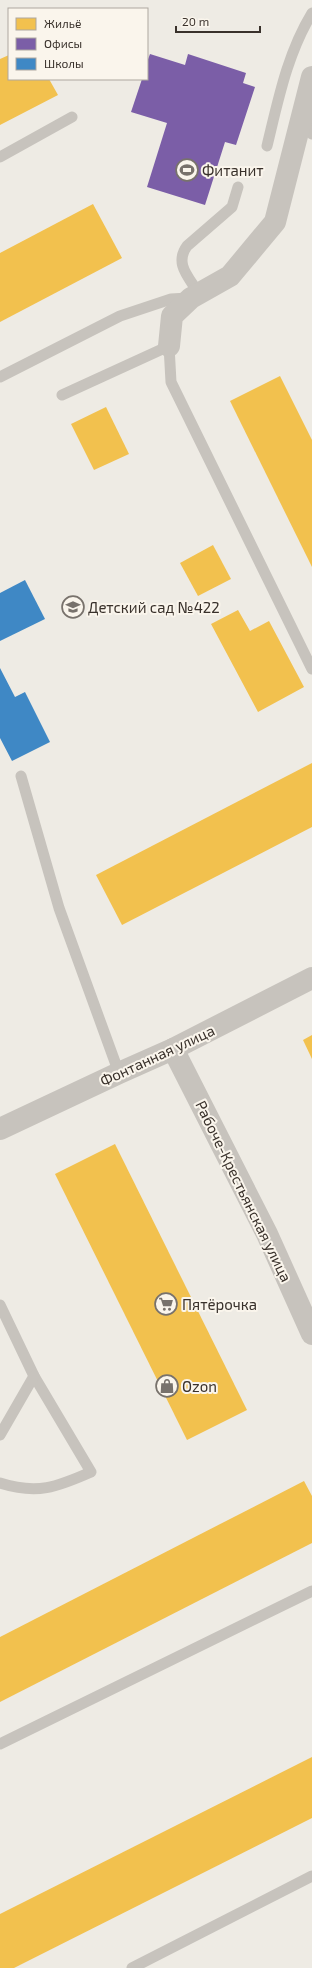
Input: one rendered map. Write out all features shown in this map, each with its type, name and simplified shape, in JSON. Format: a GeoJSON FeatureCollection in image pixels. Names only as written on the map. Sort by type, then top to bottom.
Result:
{"type":"FeatureCollection","features":[{"type":"Feature","properties":{"kind":"street"},"geometry":{"type":"LineString","coordinates":[[169,346],[172,316],[195,296],[230,276],[275,222],[312,77]]}},
{"type":"Feature","properties":{"kind":"street","name":"Фонтанная улица"},"geometry":{"type":"LineString","coordinates":[[0,1130],[173,1049],[312,978]]}},
{"type":"Feature","properties":{"kind":"street","name":"Рабоче-Крестьянская улица"},"geometry":{"type":"LineString","coordinates":[[173,1049],[267,1234],[312,1334]]}},
{"type":"Feature","properties":{"kind":"lane"},"geometry":{"type":"LineString","coordinates":[[267,146],[287,65],[303,27],[312,13]]}},
{"type":"Feature","properties":{"kind":"lane"},"geometry":{"type":"LineString","coordinates":[[302,114],[312,134]]}},
{"type":"Feature","properties":{"kind":"lane"},"geometry":{"type":"LineString","coordinates":[[0,157],[72,118]]}},
{"type":"Feature","properties":{"kind":"lane"},"geometry":{"type":"LineString","coordinates":[[0,377],[120,316],[171,299],[195,296],[181,263],[182,253],[232,207],[238,187]]}},
{"type":"Feature","properties":{"kind":"lane"},"geometry":{"type":"LineString","coordinates":[[62,395],[169,346],[172,382],[312,669]]}},
{"type":"Feature","properties":{"kind":"lane"},"geometry":{"type":"LineString","coordinates":[[21,776],[59,908],[119,1073]]}},
{"type":"Feature","properties":{"kind":"lane"},"geometry":{"type":"LineString","coordinates":[[0,1305],[34,1376],[91,1472],[65,1484],[39,1489],[18,1488],[0,1483]]}},
{"type":"Feature","properties":{"kind":"lane"},"geometry":{"type":"LineString","coordinates":[[0,1435],[34,1376]]}},
{"type":"Feature","properties":{"kind":"lane"},"geometry":{"type":"LineString","coordinates":[[0,1744],[312,1591]]}},
{"type":"Feature","properties":{"kind":"lane"},"geometry":{"type":"LineString","coordinates":[[132,1968],[312,1876]]}},
{"type":"Feature","properties":{"kind":"building: Жильё"},"geometry":{"type":"Polygon","coordinates":[[[8,55],[8,80],[50,80],[58,95],[0,125],[0,59],[8,55]]]}},
{"type":"Feature","properties":{"kind":"building: Жильё"},"geometry":{"type":"Polygon","coordinates":[[[93,204],[122,258],[0,322],[0,253],[93,204]]]}},
{"type":"Feature","properties":{"kind":"building: Жильё"},"geometry":{"type":"Polygon","coordinates":[[[280,376],[312,440],[312,567],[230,401],[280,376]]]}},
{"type":"Feature","properties":{"kind":"building: Жильё"},"geometry":{"type":"Polygon","coordinates":[[[106,407],[129,454],[94,470],[71,424],[106,407]]]}},
{"type":"Feature","properties":{"kind":"building: Жильё"},"geometry":{"type":"Polygon","coordinates":[[[213,545],[231,579],[198,596],[180,563],[213,545]]]}},
{"type":"Feature","properties":{"kind":"building: Жильё"},"geometry":{"type":"Polygon","coordinates":[[[238,610],[250,631],[269,621],[304,687],[258,712],[211,624],[238,610]]]}},
{"type":"Feature","properties":{"kind":"building: Жильё"},"geometry":{"type":"Polygon","coordinates":[[[312,763],[312,827],[122,925],[96,875],[312,763]]]}},
{"type":"Feature","properties":{"kind":"building: Жильё"},"geometry":{"type":"Polygon","coordinates":[[[312,1035],[312,1059],[303,1040],[312,1035]]]}},
{"type":"Feature","properties":{"kind":"building: Жильё"},"geometry":{"type":"Polygon","coordinates":[[[115,1144],[247,1410],[187,1440],[55,1174],[115,1144]]]}},
{"type":"Feature","properties":{"kind":"building: Жильё"},"geometry":{"type":"Polygon","coordinates":[[[304,1481],[312,1496],[312,1543],[0,1702],[0,1637],[304,1481]]]}},
{"type":"Feature","properties":{"kind":"building: Жильё"},"geometry":{"type":"Polygon","coordinates":[[[312,1757],[312,1818],[14,1968],[0,1968],[0,1914],[312,1757]]]}},
{"type":"Feature","properties":{"kind":"building: Офисы"},"geometry":{"type":"Polygon","coordinates":[[[150,54],[185,65],[188,54],[246,73],[243,83],[255,87],[236,145],[225,142],[205,205],[147,187],[167,123],[131,112],[142,80],[148,80],[148,59],[150,54]]]}},
{"type":"Feature","properties":{"kind":"building: Школы"},"geometry":{"type":"Polygon","coordinates":[[[25,580],[45,619],[0,641],[0,593],[25,580]]]}},
{"type":"Feature","properties":{"kind":"building: Школы"},"geometry":{"type":"Polygon","coordinates":[[[0,668],[15,697],[25,692],[50,742],[12,761],[0,738],[0,668]]]}},
{"type":"Feature","properties":{"kind":"place","name":"Фитанит"},"geometry":{"type":"Point","coordinates":[187,170]}},
{"type":"Feature","properties":{"kind":"place","name":"Детский сад №422"},"geometry":{"type":"Point","coordinates":[73,607]}},
{"type":"Feature","properties":{"kind":"place","name":"Пятёрочка"},"geometry":{"type":"Point","coordinates":[166,1304]}},
{"type":"Feature","properties":{"kind":"place","name":"Ozon"},"geometry":{"type":"Point","coordinates":[167,1386]}}]}
